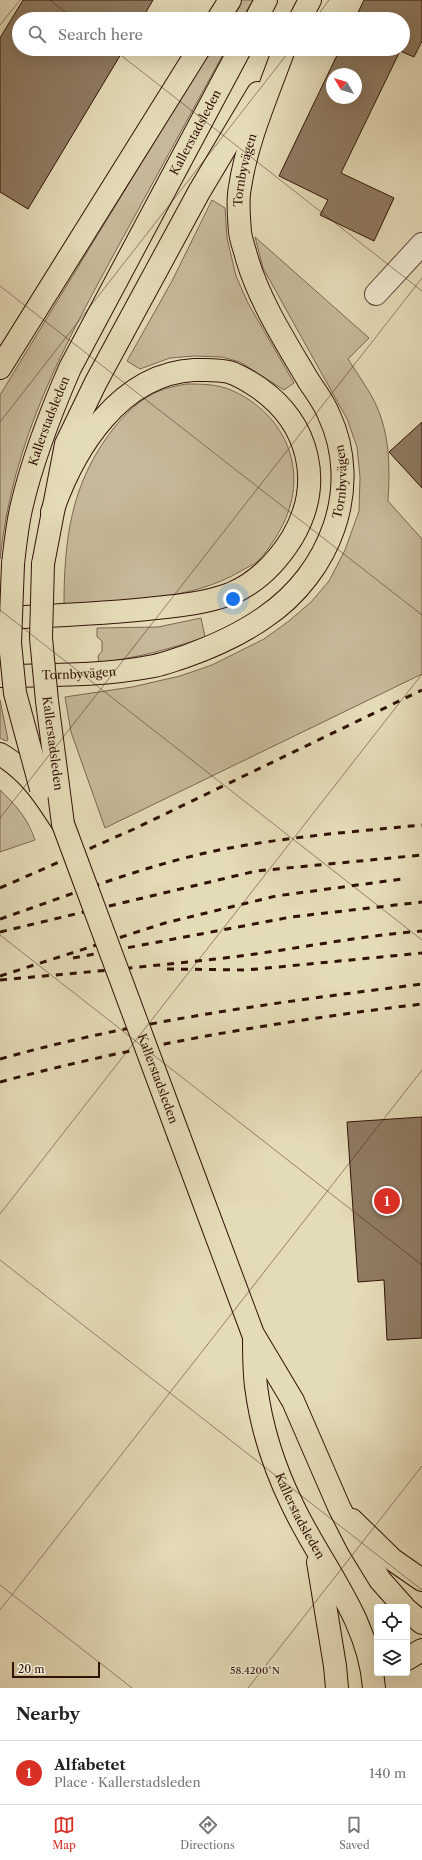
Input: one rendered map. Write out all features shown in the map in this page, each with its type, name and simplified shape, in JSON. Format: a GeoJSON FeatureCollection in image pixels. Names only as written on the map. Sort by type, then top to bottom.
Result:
{"type":"FeatureCollection","features":[{"type":"Feature","properties":{"kind":"main road"},"geometry":{"type":"LineString","coordinates":[[222,12],[230,0]]}},
{"type":"Feature","properties":{"kind":"main road"},"geometry":{"type":"LineString","coordinates":[[260,12],[266,0]]}},
{"type":"Feature","properties":{"kind":"main road"},"geometry":{"type":"LineString","coordinates":[[304,12],[310,0]]}},
{"type":"Feature","properties":{"kind":"main road"},"geometry":{"type":"LineString","coordinates":[[0,368],[195,56]]}},
{"type":"Feature","properties":{"kind":"main road","name":"Kallerstadsleden"},"geometry":{"type":"LineString","coordinates":[[236,56],[70,368],[50,412],[35,458],[21,510],[13,564],[10,642],[15,693],[41,789],[63,824],[254,1334],[293,1401],[339,1507],[358,1544],[380,1580],[401,1604]]}},
{"type":"Feature","properties":{"kind":"main road","name":"Kallerstadsleden"},"geometry":{"type":"LineString","coordinates":[[63,824],[47,701],[41,638],[43,564],[66,444],[96,382],[199,192],[280,56]]}},
{"type":"Feature","properties":{"kind":"main road","name":"Tornbyvägen"},"geometry":{"type":"LineString","coordinates":[[0,676],[98,674],[156,666],[201,651],[238,634],[267,617],[292,595],[313,570],[329,544],[340,510],[344,478],[340,446],[329,415],[272,319],[252,276],[240,234],[239,189],[247,154],[282,56]]}},
{"type":"Feature","properties":{"kind":"main road"},"geometry":{"type":"LineString","coordinates":[[0,618],[101,614],[202,603],[232,593],[260,576],[282,554],[299,525],[308,498],[308,469],[304,443],[289,417],[273,398],[250,382],[228,372],[205,370],[179,371],[154,379],[128,394],[106,415],[81,451],[61,487],[52,512]]}},
{"type":"Feature","properties":{"kind":"main road"},"geometry":{"type":"LineString","coordinates":[[0,754],[25,772],[41,789]]}},
{"type":"Feature","properties":{"kind":"main road","name":"Kallerstadsleden"},"geometry":{"type":"LineString","coordinates":[[254,1334],[256,1385],[266,1437],[291,1503],[316,1551],[350,1607],[363,1634],[373,1666],[374,1688]]}},
{"type":"Feature","properties":{"kind":"main road"},"geometry":{"type":"LineString","coordinates":[[339,1507],[393,1560],[422,1580]]}},
{"type":"Feature","properties":{"kind":"main road"},"geometry":{"type":"LineString","coordinates":[[316,1551],[335,1666],[337,1688]]}},
{"type":"Feature","properties":{"kind":"main road"},"geometry":{"type":"LineString","coordinates":[[410,1613],[422,1623]]}},
{"type":"Feature","properties":{"kind":"main road"},"geometry":{"type":"LineString","coordinates":[[410,1657],[422,1650]]}},
{"type":"Feature","properties":{"kind":"main road"},"geometry":{"type":"LineString","coordinates":[[381,1688],[389,1676]]}},
{"type":"Feature","properties":{"kind":"street"},"geometry":{"type":"LineString","coordinates":[[376,294],[422,244]]}},
{"type":"Feature","properties":{"kind":"shaded area"},"geometry":{"type":"Polygon","coordinates":[[[240,0],[253,0],[246,12],[233,12],[240,0]]]}},
{"type":"Feature","properties":{"kind":"shaded area"},"geometry":{"type":"Polygon","coordinates":[[[207,56],[222,56],[99,282],[60,357],[29,434],[16,473],[0,559],[0,395],[207,56]]]}},
{"type":"Feature","properties":{"kind":"shaded area"},"geometry":{"type":"Polygon","coordinates":[[[212,200],[225,208],[227,238],[236,276],[248,303],[294,383],[284,390],[240,362],[222,357],[194,356],[170,358],[140,369],[127,361],[172,281],[212,200]]]}},
{"type":"Feature","properties":{"kind":"shaded area"},"geometry":{"type":"Polygon","coordinates":[[[255,237],[369,338],[348,359],[371,395],[381,418],[387,441],[389,477],[388,501],[422,539],[422,674],[105,828],[71,732],[65,697],[132,687],[180,676],[212,665],[264,639],[289,621],[311,602],[329,581],[345,550],[359,511],[360,477],[357,447],[347,419],[263,268],[255,237]]]}},
{"type":"Feature","properties":{"kind":"shaded area"},"geometry":{"type":"Polygon","coordinates":[[[186,384],[215,385],[231,390],[251,401],[267,415],[280,431],[288,449],[293,468],[293,488],[289,509],[280,530],[270,547],[257,562],[221,581],[200,589],[178,594],[132,600],[64,605],[64,581],[68,535],[73,512],[79,491],[99,449],[118,423],[140,402],[152,394],[162,390],[186,384]]]}},
{"type":"Feature","properties":{"kind":"shaded area"},"geometry":{"type":"Polygon","coordinates":[[[201,618],[205,637],[153,653],[99,663],[98,656],[102,651],[102,641],[97,637],[97,628],[158,627],[201,618]]]}},
{"type":"Feature","properties":{"kind":"shaded area"},"geometry":{"type":"Polygon","coordinates":[[[0,700],[8,740],[6,741],[0,738],[0,700]]]}},
{"type":"Feature","properties":{"kind":"shaded area"},"geometry":{"type":"Polygon","coordinates":[[[0,790],[21,813],[29,825],[35,840],[0,852],[0,790]]]}},
{"type":"Feature","properties":{"kind":"building"},"geometry":{"type":"Polygon","coordinates":[[[23,0],[153,0],[146,12],[16,12],[23,0]]]}},
{"type":"Feature","properties":{"kind":"building"},"geometry":{"type":"Polygon","coordinates":[[[364,0],[422,0],[422,41],[414,57],[410,55],[410,12],[358,12],[364,0]]]}},
{"type":"Feature","properties":{"kind":"building"},"geometry":{"type":"Polygon","coordinates":[[[12,18],[12,56],[120,56],[28,209],[0,192],[0,38],[12,18]]]}},
{"type":"Feature","properties":{"kind":"building"},"geometry":{"type":"Polygon","coordinates":[[[337,56],[398,56],[341,173],[394,198],[374,241],[320,215],[328,200],[279,176],[326,78],[326,104],[362,104],[362,68],[331,68],[337,56]]]}},
{"type":"Feature","properties":{"kind":"building"},"geometry":{"type":"Polygon","coordinates":[[[422,422],[422,488],[389,452],[422,422]]]}},
{"type":"Feature","properties":{"kind":"building"},"geometry":{"type":"Polygon","coordinates":[[[422,1117],[422,1338],[387,1340],[384,1280],[358,1282],[347,1122],[422,1117]]]}},
{"type":"Feature","properties":{"kind":"railway"},"geometry":{"type":"LineString","coordinates":[[0,888],[134,829],[422,690]]}},
{"type":"Feature","properties":{"kind":"railway"},"geometry":{"type":"LineString","coordinates":[[0,919],[116,878],[175,860],[205,853],[235,847],[328,834],[422,825]]}},
{"type":"Feature","properties":{"kind":"railway"},"geometry":{"type":"LineString","coordinates":[[0,932],[256,871],[422,855]]}},
{"type":"Feature","properties":{"kind":"railway"},"geometry":{"type":"LineString","coordinates":[[0,976],[165,923],[276,896],[402,879]]}},
{"type":"Feature","properties":{"kind":"railway"},"geometry":{"type":"LineString","coordinates":[[73,958],[291,917],[422,902]]}},
{"type":"Feature","properties":{"kind":"railway"},"geometry":{"type":"LineString","coordinates":[[0,980],[233,957],[374,936],[422,931]]}},
{"type":"Feature","properties":{"kind":"railway"},"geometry":{"type":"LineString","coordinates":[[167,969],[247,970],[422,953]]}},
{"type":"Feature","properties":{"kind":"railway"},"geometry":{"type":"LineString","coordinates":[[0,1059],[104,1033],[157,1023],[262,1005],[422,984]]}},
{"type":"Feature","properties":{"kind":"railway"},"geometry":{"type":"LineString","coordinates":[[0,1082],[104,1057],[262,1026],[422,1004]]}},
{"type":"Feature","properties":{"kind":"place","name":"Alfabetet"},"geometry":{"type":"Point","coordinates":[387,1201]}}]}
